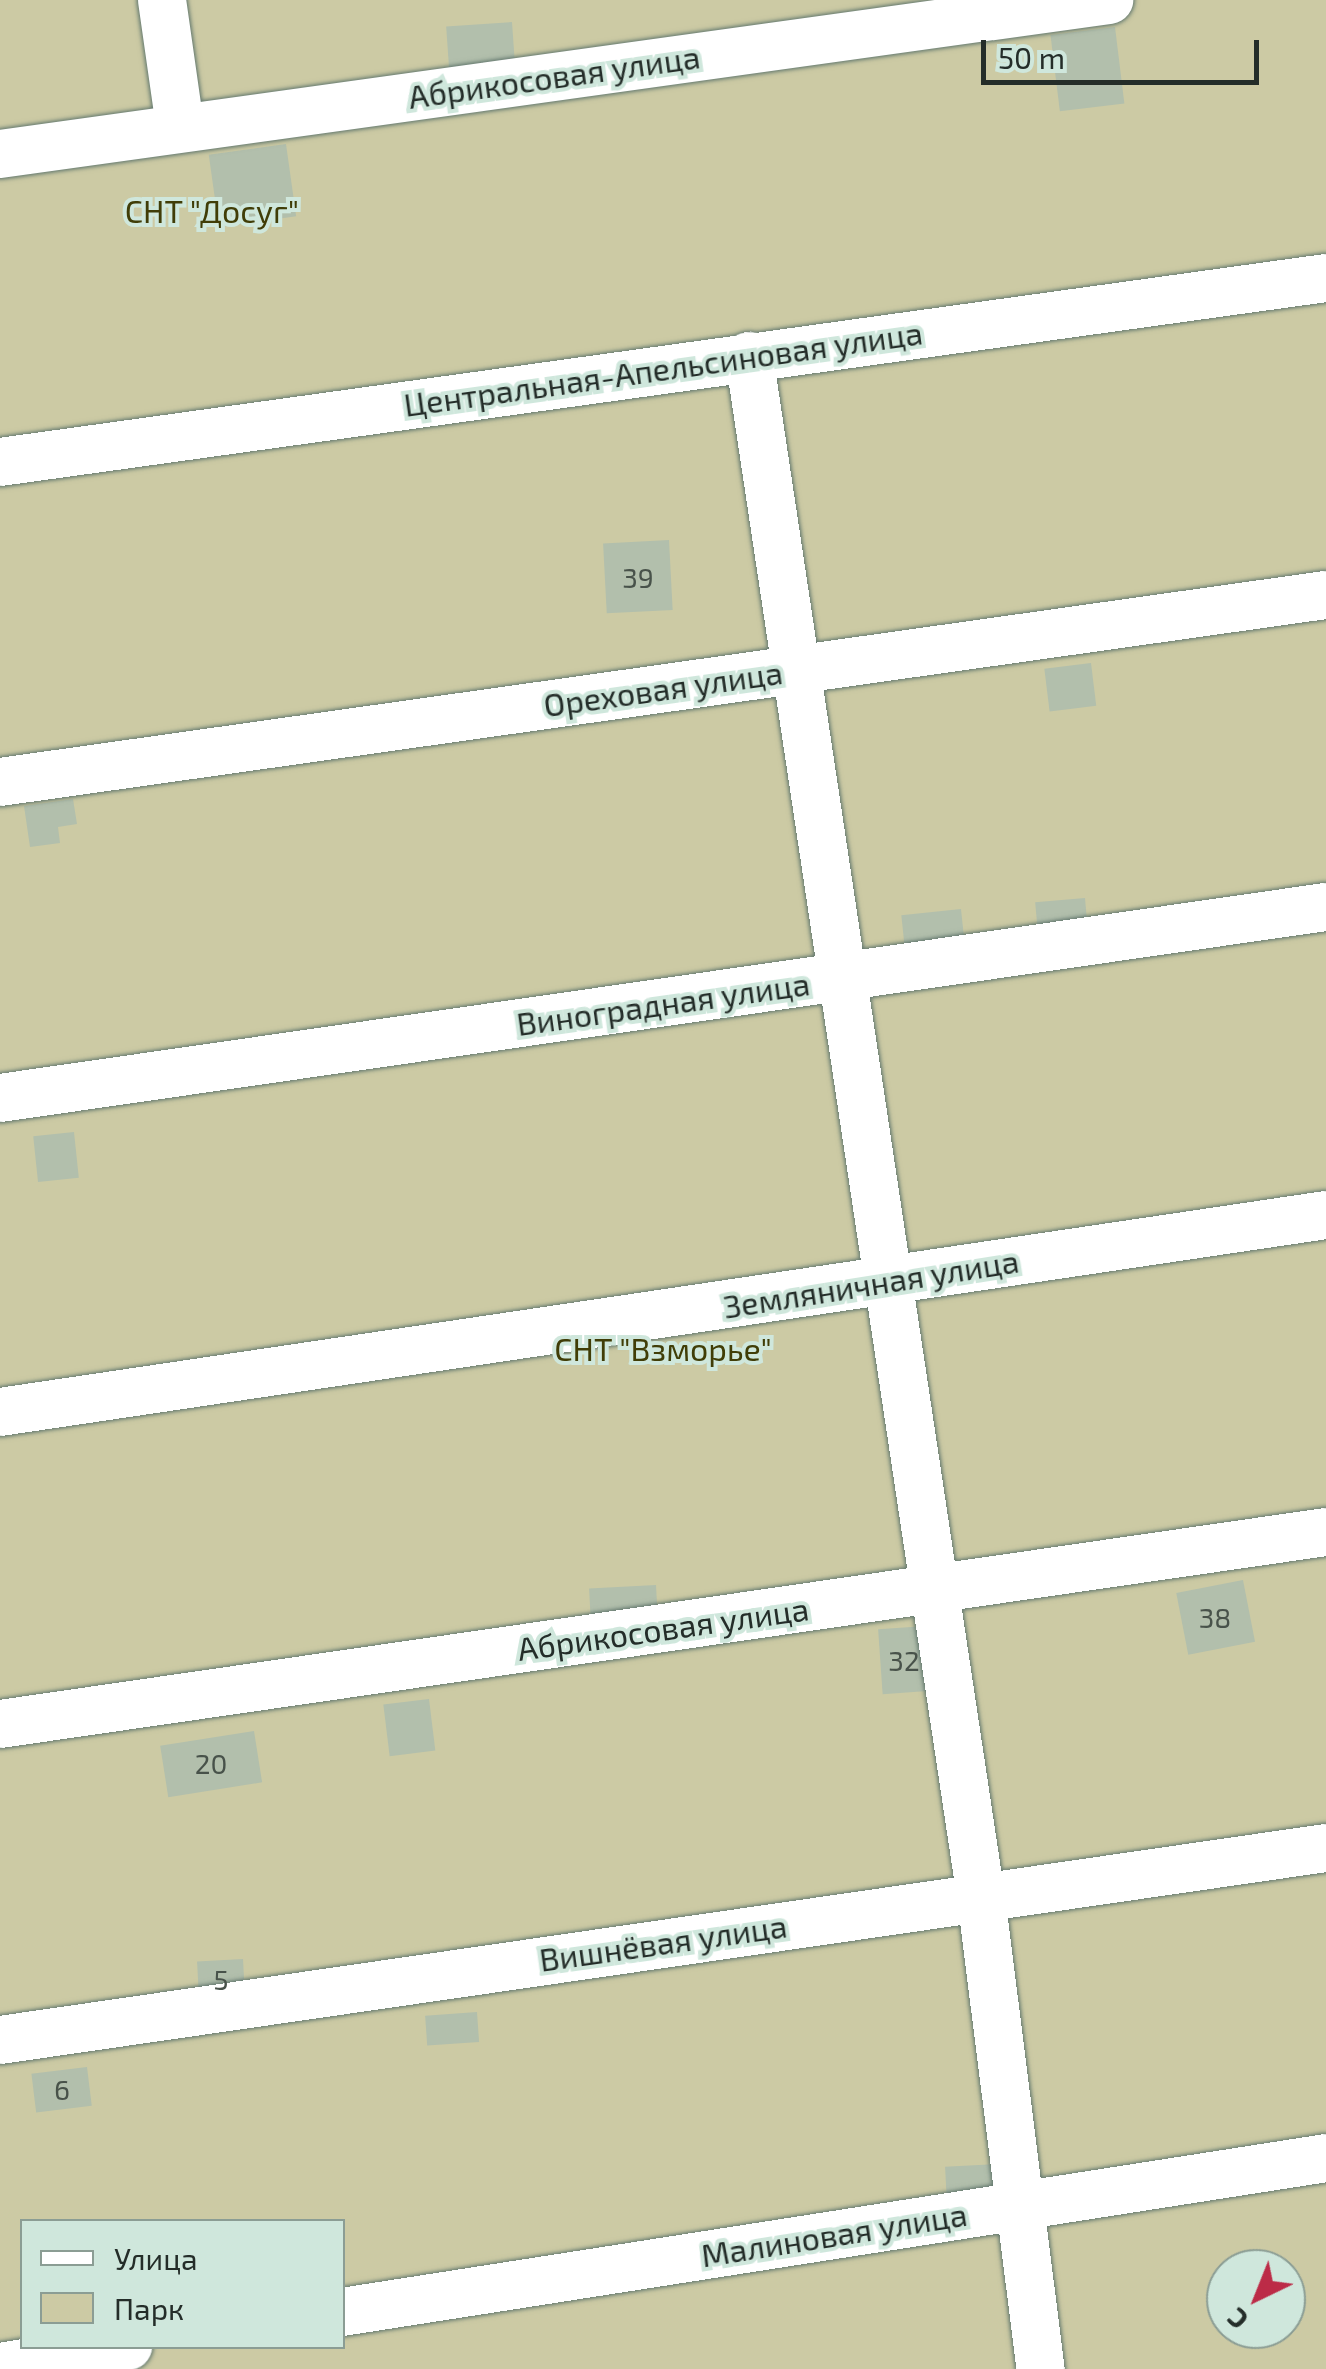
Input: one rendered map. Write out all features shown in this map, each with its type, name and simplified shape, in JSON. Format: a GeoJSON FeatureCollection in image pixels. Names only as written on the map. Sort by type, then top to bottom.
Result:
{"type":"FeatureCollection","features":[{"type":"Feature","properties":{"kind":"lane"},"geometry":{"type":"LineString","coordinates":[[162,0],[180,127]]}},
{"type":"Feature","properties":{"kind":"lane","name":"Абрикосовая улица"},"geometry":{"type":"LineString","coordinates":[[0,154],[1108,0]]}},
{"type":"Feature","properties":{"kind":"lane","name":"Центральная-Апельсиновая улица"},"geometry":{"type":"LineString","coordinates":[[0,462],[1326,278]]}},
{"type":"Feature","properties":{"kind":"lane"},"geometry":{"type":"LineString","coordinates":[[750,356],[794,670],[844,977],[885,1281],[981,1897],[1040,2369]]}},
{"type":"Feature","properties":{"kind":"lane","name":"Ореховая улица"},"geometry":{"type":"LineString","coordinates":[[0,782],[1326,595]]}},
{"type":"Feature","properties":{"kind":"lane","name":"Виноградная улица"},"geometry":{"type":"LineString","coordinates":[[0,1098],[1326,907]]}},
{"type":"Feature","properties":{"kind":"lane","name":"Земляничная улица"},"geometry":{"type":"LineString","coordinates":[[0,1412],[1326,1215]]}},
{"type":"Feature","properties":{"kind":"lane","name":"Абрикосовая улица"},"geometry":{"type":"LineString","coordinates":[[0,1724],[1326,1532]]}},
{"type":"Feature","properties":{"kind":"lane","name":"Вишнёвая улица"},"geometry":{"type":"LineString","coordinates":[[0,2040],[1326,1848]]}},
{"type":"Feature","properties":{"kind":"lane","name":"Малиновая улица"},"geometry":{"type":"LineString","coordinates":[[345,2312],[1326,2158]]}},
{"type":"Feature","properties":{"kind":"lane"},"geometry":{"type":"LineString","coordinates":[[0,2367],[110,2349]]}},
{"type":"Feature","properties":{"kind":"green space","name":"СНТ \"Досуг\""},"geometry":{"type":"Polygon","coordinates":[[[0,0],[1326,0],[1326,267],[0,450],[0,0]]]}},
{"type":"Feature","properties":{"kind":"green space","name":"СНТ \"Взморье\""},"geometry":{"type":"Polygon","coordinates":[[[1326,289],[1326,2369],[0,2369],[0,474],[1326,289]]]}},
{"type":"Feature","properties":{"kind":"building"},"geometry":{"type":"Polygon","coordinates":[[[512,22],[515,65],[449,69],[446,27],[512,22]]]}},
{"type":"Feature","properties":{"kind":"building"},"geometry":{"type":"Polygon","coordinates":[[[1115,27],[1124,103],[1060,111],[1050,35],[1115,27]]]}},
{"type":"Feature","properties":{"kind":"building"},"geometry":{"type":"Polygon","coordinates":[[[286,144],[296,216],[219,227],[209,155],[286,144]]]}},
{"type":"Feature","properties":{"kind":"building"},"geometry":{"type":"Polygon","coordinates":[[[669,540],[673,610],[607,613],[603,543],[669,540]]]}},
{"type":"Feature","properties":{"kind":"building"},"geometry":{"type":"Polygon","coordinates":[[[1091,663],[1096,706],[1050,711],[1044,669],[1091,663]]]}},
{"type":"Feature","properties":{"kind":"building"},"geometry":{"type":"Polygon","coordinates":[[[73,799],[77,824],[58,827],[60,843],[30,847],[24,806],[73,799]]]}},
{"type":"Feature","properties":{"kind":"building"},"geometry":{"type":"Polygon","coordinates":[[[1085,898],[1088,930],[1038,934],[1035,902],[1085,898]]]}},
{"type":"Feature","properties":{"kind":"building"},"geometry":{"type":"Polygon","coordinates":[[[961,909],[965,945],[905,951],[901,915],[961,909]]]}},
{"type":"Feature","properties":{"kind":"building"},"geometry":{"type":"Polygon","coordinates":[[[74,1132],[79,1178],[38,1182],[33,1136],[74,1132]]]}},
{"type":"Feature","properties":{"kind":"building"},"geometry":{"type":"Polygon","coordinates":[[[1243,1580],[1255,1642],[1188,1655],[1176,1593],[1243,1580]]]}},
{"type":"Feature","properties":{"kind":"building"},"geometry":{"type":"Polygon","coordinates":[[[656,1585],[658,1619],[591,1622],[589,1589],[656,1585]]]}},
{"type":"Feature","properties":{"kind":"building"},"geometry":{"type":"Polygon","coordinates":[[[926,1626],[931,1691],[883,1694],[878,1629],[926,1626]]]}},
{"type":"Feature","properties":{"kind":"building"},"geometry":{"type":"Polygon","coordinates":[[[429,1699],[435,1751],[390,1756],[383,1705],[429,1699]]]}},
{"type":"Feature","properties":{"kind":"building"},"geometry":{"type":"Polygon","coordinates":[[[254,1731],[262,1782],[168,1797],[160,1746],[254,1731]]]}},
{"type":"Feature","properties":{"kind":"building"},"geometry":{"type":"Polygon","coordinates":[[[243,1959],[245,1997],[199,1999],[197,1961],[243,1959]]]}},
{"type":"Feature","properties":{"kind":"building"},"geometry":{"type":"Polygon","coordinates":[[[477,2012],[479,2042],[427,2046],[425,2016],[477,2012]]]}},
{"type":"Feature","properties":{"kind":"building"},"geometry":{"type":"Polygon","coordinates":[[[87,2067],[92,2106],[36,2113],[31,2074],[87,2067]]]}},
{"type":"Feature","properties":{"kind":"building"},"geometry":{"type":"Polygon","coordinates":[[[998,2164],[1000,2197],[947,2200],[945,2167],[998,2164]]]}}]}
